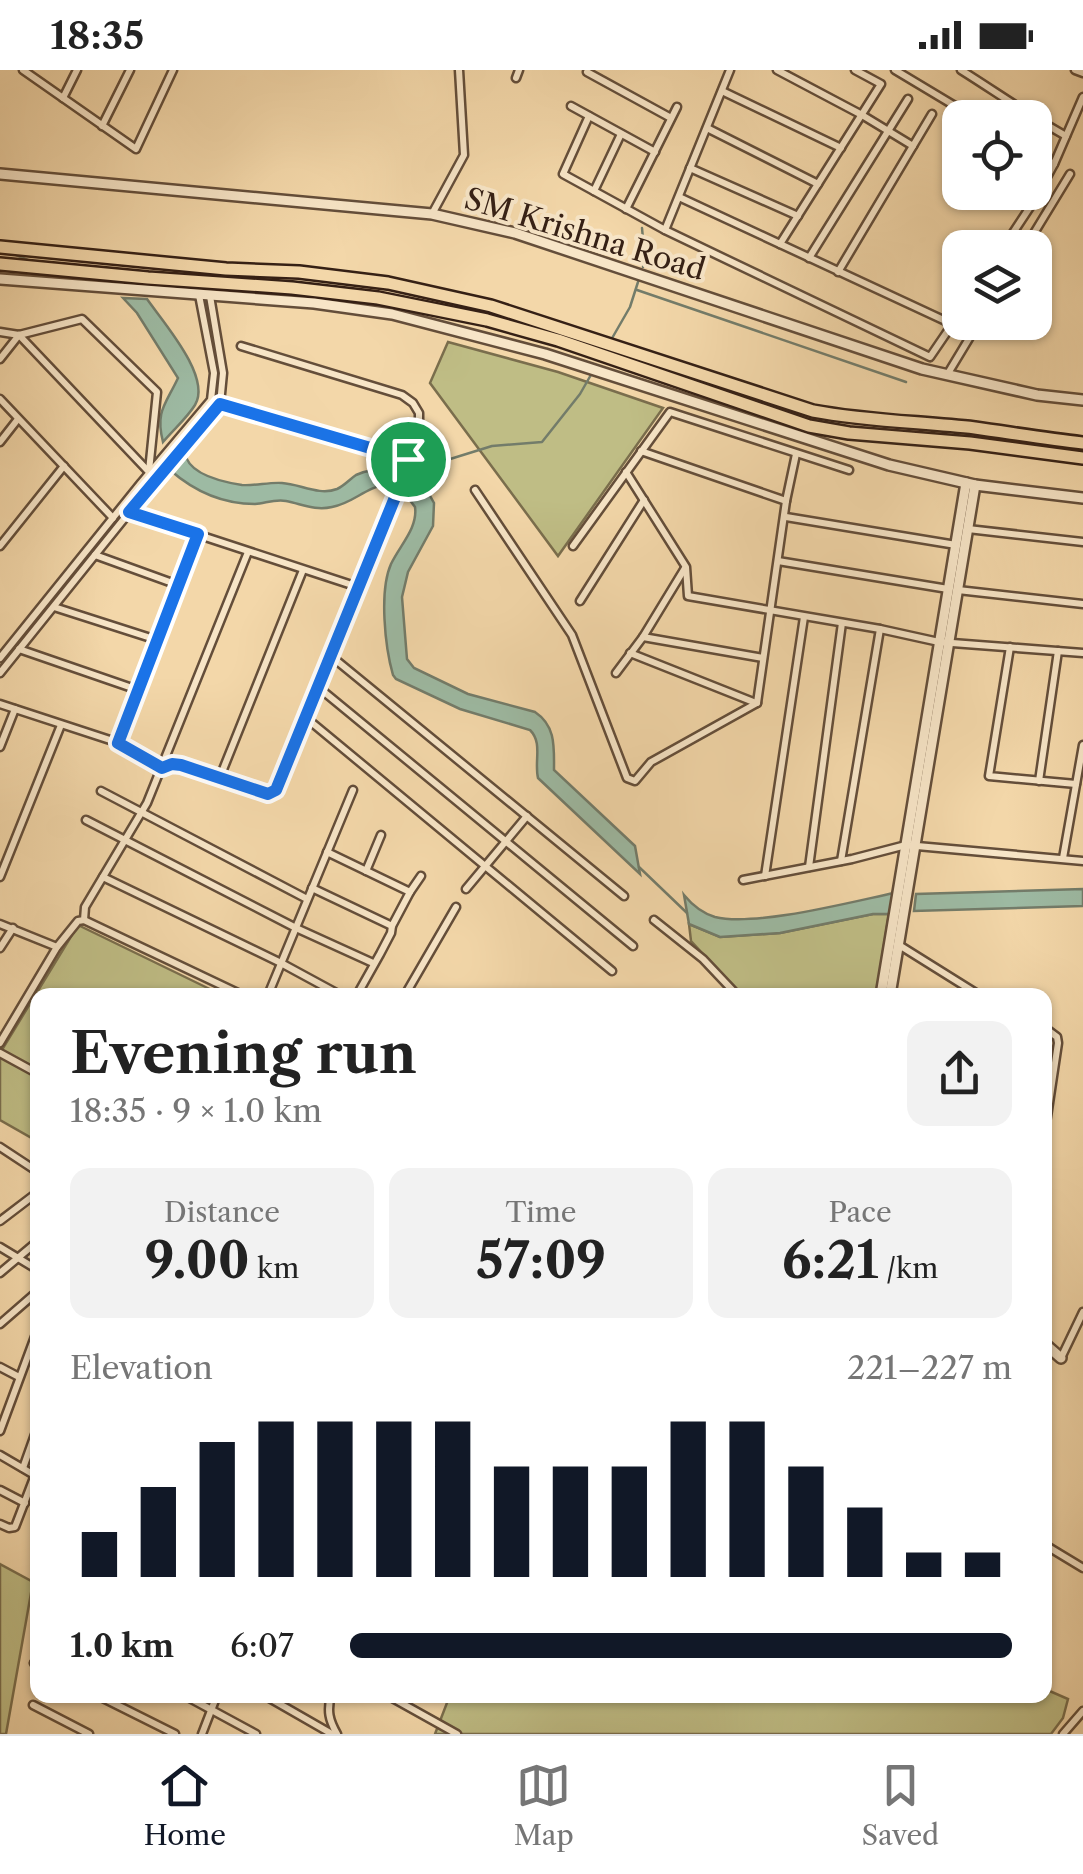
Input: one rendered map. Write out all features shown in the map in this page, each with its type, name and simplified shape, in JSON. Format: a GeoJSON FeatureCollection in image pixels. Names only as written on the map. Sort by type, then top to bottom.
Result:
{"type":"FeatureCollection","features":[{"type":"Feature","properties":{"kind":"highway"},"geometry":{"type":"LineString","coordinates":[[0,247],[388,283],[491,306],[809,426],[1083,458]]}},
{"type":"Feature","properties":{"kind":"highway"},"geometry":{"type":"LineString","coordinates":[[0,264],[378,298],[488,320],[813,411],[1083,443]]}},
{"type":"Feature","properties":{"kind":"street"},"geometry":{"type":"LineString","coordinates":[[23,70],[136,150],[173,70]]}},
{"type":"Feature","properties":{"kind":"street"},"geometry":{"type":"LineString","coordinates":[[63,98],[77,70]]}},
{"type":"Feature","properties":{"kind":"street"},"geometry":{"type":"LineString","coordinates":[[102,126],[130,70]]}},
{"type":"Feature","properties":{"kind":"street"},"geometry":{"type":"LineString","coordinates":[[432,214],[464,155],[460,70]]}},
{"type":"Feature","properties":{"kind":"street"},"geometry":{"type":"LineString","coordinates":[[665,230],[730,70]]}},
{"type":"Feature","properties":{"kind":"street"},"geometry":{"type":"LineString","coordinates":[[777,70],[913,146]]}},
{"type":"Feature","properties":{"kind":"street"},"geometry":{"type":"LineString","coordinates":[[780,244],[881,84],[855,70]]}},
{"type":"Feature","properties":{"kind":"street"},"geometry":{"type":"LineString","coordinates":[[895,70],[945,100]]}},
{"type":"Feature","properties":{"kind":"street"},"geometry":{"type":"LineString","coordinates":[[961,70],[1066,136]]}},
{"type":"Feature","properties":{"kind":"street"},"geometry":{"type":"LineString","coordinates":[[1076,70],[1083,73]]}},
{"type":"Feature","properties":{"kind":"street"},"geometry":{"type":"LineString","coordinates":[[588,72],[671,118]]}},
{"type":"Feature","properties":{"kind":"street"},"geometry":{"type":"LineString","coordinates":[[722,91],[841,148]]}},
{"type":"Feature","properties":{"kind":"street"},"geometry":{"type":"LineString","coordinates":[[1015,230],[1054,164],[1083,97]]}},
{"type":"Feature","properties":{"kind":"street"},"geometry":{"type":"LineString","coordinates":[[808,258],[908,98]]}},
{"type":"Feature","properties":{"kind":"street"},"geometry":{"type":"LineString","coordinates":[[571,106],[655,152]]}},
{"type":"Feature","properties":{"kind":"street"},"geometry":{"type":"LineString","coordinates":[[626,210],[677,107]]}},
{"type":"Feature","properties":{"kind":"street"},"geometry":{"type":"LineString","coordinates":[[838,272],[932,114]]}},
{"type":"Feature","properties":{"kind":"street"},"geometry":{"type":"LineString","coordinates":[[589,116],[563,174],[665,230],[930,357],[942,339]]}},
{"type":"Feature","properties":{"kind":"street"},"geometry":{"type":"LineString","coordinates":[[707,128],[818,184]]}},
{"type":"Feature","properties":{"kind":"street"},"geometry":{"type":"LineString","coordinates":[[594,192],[621,134]]}},
{"type":"Feature","properties":{"kind":"street"},"geometry":{"type":"LineString","coordinates":[[690,168],[798,216]]}},
{"type":"Feature","properties":{"kind":"street","name":"SM Krishna Road"},"geometry":{"type":"LineString","coordinates":[[0,174],[432,214],[515,233],[899,362],[1037,395],[1083,400]]}},
{"type":"Feature","properties":{"kind":"street"},"geometry":{"type":"LineString","coordinates":[[1036,230],[1070,174]]}},
{"type":"Feature","properties":{"kind":"street"},"geometry":{"type":"LineString","coordinates":[[679,197],[942,319]]}},
{"type":"Feature","properties":{"kind":"street"},"geometry":{"type":"LineString","coordinates":[[0,279],[314,303],[392,314],[483,336],[889,465],[971,484],[1083,498]]}},
{"type":"Feature","properties":{"kind":"street"},"geometry":{"type":"LineString","coordinates":[[0,673],[220,404],[223,373],[205,296]]}},
{"type":"Feature","properties":{"kind":"street"},"geometry":{"type":"LineString","coordinates":[[0,658],[211,400],[214,374],[205,296]]}},
{"type":"Feature","properties":{"kind":"street"},"geometry":{"type":"LineString","coordinates":[[0,332],[19,335],[82,318],[157,392],[148,489]]}},
{"type":"Feature","properties":{"kind":"street"},"geometry":{"type":"LineString","coordinates":[[19,335],[149,473]]}},
{"type":"Feature","properties":{"kind":"street"},"geometry":{"type":"LineString","coordinates":[[0,359],[19,335]]}},
{"type":"Feature","properties":{"kind":"street"},"geometry":{"type":"LineString","coordinates":[[947,375],[968,340]]}},
{"type":"Feature","properties":{"kind":"street"},"geometry":{"type":"LineString","coordinates":[[162,768],[181,765],[263,794],[276,790],[396,495],[419,425],[419,413],[402,395],[242,346]]}},
{"type":"Feature","properties":{"kind":"street"},"geometry":{"type":"LineString","coordinates":[[0,400],[113,518]]}},
{"type":"Feature","properties":{"kind":"street"},"geometry":{"type":"LineString","coordinates":[[220,404],[408,459]]}},
{"type":"Feature","properties":{"kind":"street"},"geometry":{"type":"LineString","coordinates":[[573,546],[670,412],[850,470]]}},
{"type":"Feature","properties":{"kind":"street"},"geometry":{"type":"LineString","coordinates":[[0,442],[18,419]]}},
{"type":"Feature","properties":{"kind":"street"},"geometry":{"type":"LineString","coordinates":[[642,451],[786,501]]}},
{"type":"Feature","properties":{"kind":"street"},"geometry":{"type":"LineString","coordinates":[[757,703],[796,454]]}},
{"type":"Feature","properties":{"kind":"street"},"geometry":{"type":"LineString","coordinates":[[0,546],[64,466]]}},
{"type":"Feature","properties":{"kind":"street"},"geometry":{"type":"LineString","coordinates":[[626,472],[686,567],[688,596],[944,642],[1083,653]]}},
{"type":"Feature","properties":{"kind":"street"},"geometry":{"type":"LineString","coordinates":[[882,988],[953,589],[968,529],[971,484]]}},
{"type":"Feature","properties":{"kind":"street"},"geometry":{"type":"LineString","coordinates":[[953,589],[956,545],[971,484]]}},
{"type":"Feature","properties":{"kind":"street"},"geometry":{"type":"LineString","coordinates":[[475,490],[572,636],[627,778],[635,780],[651,762],[757,703]]}},
{"type":"Feature","properties":{"kind":"street"},"geometry":{"type":"LineString","coordinates":[[580,601],[644,500]]}},
{"type":"Feature","properties":{"kind":"street"},"geometry":{"type":"LineString","coordinates":[[129,512],[358,587]]}},
{"type":"Feature","properties":{"kind":"street"},"geometry":{"type":"LineString","coordinates":[[786,517],[956,545]]}},
{"type":"Feature","properties":{"kind":"street"},"geometry":{"type":"LineString","coordinates":[[968,529],[1083,542]]}},
{"type":"Feature","properties":{"kind":"street"},"geometry":{"type":"LineString","coordinates":[[118,743],[198,534]]}},
{"type":"Feature","properties":{"kind":"street"},"geometry":{"type":"LineString","coordinates":[[84,920],[85,907],[142,812],[162,768],[248,552]]}},
{"type":"Feature","properties":{"kind":"street"},"geometry":{"type":"LineString","coordinates":[[95,554],[178,586]]}},
{"type":"Feature","properties":{"kind":"street"},"geometry":{"type":"LineString","coordinates":[[778,561],[953,589],[1083,604]]}},
{"type":"Feature","properties":{"kind":"street"},"geometry":{"type":"LineString","coordinates":[[616,673],[686,567]]}},
{"type":"Feature","properties":{"kind":"street"},"geometry":{"type":"LineString","coordinates":[[220,777],[303,570]]}},
{"type":"Feature","properties":{"kind":"street"},"geometry":{"type":"LineString","coordinates":[[53,606],[157,640]]}},
{"type":"Feature","properties":{"kind":"street"},"geometry":{"type":"LineString","coordinates":[[765,876],[804,617]]}},
{"type":"Feature","properties":{"kind":"street"},"geometry":{"type":"LineString","coordinates":[[809,868],[842,623]]}},
{"type":"Feature","properties":{"kind":"street"},"geometry":{"type":"LineString","coordinates":[[841,861],[880,628]]}},
{"type":"Feature","properties":{"kind":"street"},"geometry":{"type":"LineString","coordinates":[[643,637],[763,658]]}},
{"type":"Feature","properties":{"kind":"street"},"geometry":{"type":"LineString","coordinates":[[1010,647],[989,776],[1076,784]]}},
{"type":"Feature","properties":{"kind":"street"},"geometry":{"type":"LineString","coordinates":[[20,649],[138,690]]}},
{"type":"Feature","properties":{"kind":"street"},"geometry":{"type":"LineString","coordinates":[[1039,780],[1058,651]]}},
{"type":"Feature","properties":{"kind":"street"},"geometry":{"type":"LineString","coordinates":[[630,652],[757,703]]}},
{"type":"Feature","properties":{"kind":"street"},"geometry":{"type":"LineString","coordinates":[[330,656],[624,896]]}},
{"type":"Feature","properties":{"kind":"street"},"geometry":{"type":"LineString","coordinates":[[318,687],[633,946]]}},
{"type":"Feature","properties":{"kind":"street"},"geometry":{"type":"LineString","coordinates":[[0,704],[118,743],[162,768]]}},
{"type":"Feature","properties":{"kind":"street"},"geometry":{"type":"LineString","coordinates":[[0,747],[15,709]]}},
{"type":"Feature","properties":{"kind":"street"},"geometry":{"type":"LineString","coordinates":[[306,717],[612,971]]}},
{"type":"Feature","properties":{"kind":"street"},"geometry":{"type":"LineString","coordinates":[[0,878],[61,725]]}},
{"type":"Feature","properties":{"kind":"street"},"geometry":{"type":"LineString","coordinates":[[1064,858],[1083,745]]}},
{"type":"Feature","properties":{"kind":"street"},"geometry":{"type":"LineString","coordinates":[[101,790],[307,899]]}},
{"type":"Feature","properties":{"kind":"street"},"geometry":{"type":"LineString","coordinates":[[271,988],[354,790]]}},
{"type":"Feature","properties":{"kind":"street"},"geometry":{"type":"LineString","coordinates":[[466,889],[527,816]]}},
{"type":"Feature","properties":{"kind":"street"},"geometry":{"type":"LineString","coordinates":[[86,820],[296,928],[373,962]]}},
{"type":"Feature","properties":{"kind":"street"},"geometry":{"type":"LineString","coordinates":[[366,871],[381,835]]}},
{"type":"Feature","properties":{"kind":"street"},"geometry":{"type":"LineString","coordinates":[[891,988],[910,845]]}},
{"type":"Feature","properties":{"kind":"street"},"geometry":{"type":"LineString","coordinates":[[743,880],[910,845],[1083,860]]}},
{"type":"Feature","properties":{"kind":"street"},"geometry":{"type":"LineString","coordinates":[[327,852],[410,892]]}},
{"type":"Feature","properties":{"kind":"street"},"geometry":{"type":"LineString","coordinates":[[360,988],[421,876]]}},
{"type":"Feature","properties":{"kind":"street"},"geometry":{"type":"LineString","coordinates":[[103,877],[327,988]]}},
{"type":"Feature","properties":{"kind":"street"},"geometry":{"type":"LineString","coordinates":[[312,888],[392,926]]}},
{"type":"Feature","properties":{"kind":"street"},"geometry":{"type":"LineString","coordinates":[[409,988],[456,908]]}},
{"type":"Feature","properties":{"kind":"street"},"geometry":{"type":"LineString","coordinates":[[33,988],[58,947],[78,921],[84,920],[227,988]]}},
{"type":"Feature","properties":{"kind":"street"},"geometry":{"type":"LineString","coordinates":[[654,920],[703,959],[730,988]]}},
{"type":"Feature","properties":{"kind":"street"},"geometry":{"type":"LineString","coordinates":[[0,924],[58,947]]}},
{"type":"Feature","properties":{"kind":"street"},"geometry":{"type":"LineString","coordinates":[[0,948],[13,928]]}},
{"type":"Feature","properties":{"kind":"street"},"geometry":{"type":"LineString","coordinates":[[899,945],[968,988]]}},
{"type":"Feature","properties":{"kind":"street"},"geometry":{"type":"LineString","coordinates":[[955,988],[956,981]]}},
{"type":"Feature","properties":{"kind":"street"},"geometry":{"type":"LineString","coordinates":[[0,1043],[30,993]]}},
{"type":"Feature","properties":{"kind":"street"},"geometry":{"type":"LineString","coordinates":[[1052,1033],[1058,1043],[1052,1083]]}},
{"type":"Feature","properties":{"kind":"street"},"geometry":{"type":"LineString","coordinates":[[0,1054],[30,1070]]}},
{"type":"Feature","properties":{"kind":"street"},"geometry":{"type":"LineString","coordinates":[[0,1147],[30,1167]]}},
{"type":"Feature","properties":{"kind":"street"},"geometry":{"type":"LineString","coordinates":[[0,1221],[30,1198]]}},
{"type":"Feature","properties":{"kind":"street"},"geometry":{"type":"LineString","coordinates":[[0,1246],[30,1265]]}},
{"type":"Feature","properties":{"kind":"street"},"geometry":{"type":"LineString","coordinates":[[0,1273],[30,1248]]}},
{"type":"Feature","properties":{"kind":"street"},"geometry":{"type":"LineString","coordinates":[[0,1324],[30,1298]]}},
{"type":"Feature","properties":{"kind":"street"},"geometry":{"type":"LineString","coordinates":[[1052,1353],[1061,1358],[1083,1312]]}},
{"type":"Feature","properties":{"kind":"street"},"geometry":{"type":"LineString","coordinates":[[0,1431],[2,1413],[30,1348]]}},
{"type":"Feature","properties":{"kind":"street"},"geometry":{"type":"LineString","coordinates":[[0,1367],[18,1377]]}},
{"type":"Feature","properties":{"kind":"street"},"geometry":{"type":"LineString","coordinates":[[23,1468],[30,1448]]}},
{"type":"Feature","properties":{"kind":"street"},"geometry":{"type":"LineString","coordinates":[[0,1455],[30,1472]]}},
{"type":"Feature","properties":{"kind":"street"},"geometry":{"type":"LineString","coordinates":[[0,1490],[25,1503]]}},
{"type":"Feature","properties":{"kind":"street"},"geometry":{"type":"LineString","coordinates":[[0,1524],[15,1527],[30,1491]]}},
{"type":"Feature","properties":{"kind":"street"},"geometry":{"type":"LineString","coordinates":[[1052,1549],[1083,1568]]}},
{"type":"Feature","properties":{"kind":"street"},"geometry":{"type":"LineString","coordinates":[[113,1703],[175,1734]]}},
{"type":"Feature","properties":{"kind":"street"},"geometry":{"type":"LineString","coordinates":[[199,1703],[256,1734]]}},
{"type":"Feature","properties":{"kind":"street"},"geometry":{"type":"LineString","coordinates":[[202,1734],[213,1703]]}},
{"type":"Feature","properties":{"kind":"street"},"geometry":{"type":"LineString","coordinates":[[278,1703],[334,1734]]}},
{"type":"Feature","properties":{"kind":"street"},"geometry":{"type":"LineString","coordinates":[[329,1703],[334,1734]]}},
{"type":"Feature","properties":{"kind":"street"},"geometry":{"type":"LineString","coordinates":[[401,1703],[457,1734]]}},
{"type":"Feature","properties":{"kind":"street"},"geometry":{"type":"LineString","coordinates":[[32,1705],[88,1734]]}},
{"type":"Feature","properties":{"kind":"street"},"geometry":{"type":"LineString","coordinates":[[1063,1734],[1083,1710]]}},
{"type":"Feature","properties":{"kind":"shaded area"},"geometry":{"type":"Polygon","coordinates":[[[123,298],[147,299],[183,350],[197,380],[195,405],[163,442],[161,415],[178,378],[137,313],[123,298]]]}},
{"type":"Feature","properties":{"kind":"shaded area"},"geometry":{"type":"Polygon","coordinates":[[[448,342],[558,372],[663,408],[558,556],[430,383],[448,342]]]}},
{"type":"Feature","properties":{"kind":"shaded area"},"geometry":{"type":"Polygon","coordinates":[[[185,452],[187,460],[199,471],[242,485],[282,483],[330,491],[361,473],[395,468],[388,484],[332,507],[314,508],[282,501],[255,504],[210,495],[170,470],[185,452]]]}},
{"type":"Feature","properties":{"kind":"shaded area"},"geometry":{"type":"Polygon","coordinates":[[[410,472],[424,485],[434,503],[433,526],[408,572],[402,597],[407,659],[414,668],[468,694],[535,712],[542,718],[552,738],[554,770],[635,846],[640,874],[538,778],[537,746],[530,730],[460,709],[393,675],[386,635],[385,589],[391,564],[414,522],[415,507],[403,491],[410,472]]]}},
{"type":"Feature","properties":{"kind":"shaded area"},"geometry":{"type":"Polygon","coordinates":[[[1083,889],[1083,906],[914,911],[916,894],[1083,889]]]}},
{"type":"Feature","properties":{"kind":"shaded area"},"geometry":{"type":"Polygon","coordinates":[[[894,893],[889,914],[780,933],[720,937],[689,924],[684,895],[694,906],[715,917],[754,919],[894,893]]]}},
{"type":"Feature","properties":{"kind":"shaded area"},"geometry":{"type":"Polygon","coordinates":[[[889,914],[877,988],[735,988],[691,941],[689,924],[720,937],[780,933],[889,914]]]}},
{"type":"Feature","properties":{"kind":"shaded area"},"geometry":{"type":"Polygon","coordinates":[[[78,925],[208,988],[40,988],[78,925]]]}},
{"type":"Feature","properties":{"kind":"shaded area"},"geometry":{"type":"Polygon","coordinates":[[[30,1004],[30,1137],[0,1120],[0,1053],[30,1004]]]}},
{"type":"Feature","properties":{"kind":"shaded area"},"geometry":{"type":"Polygon","coordinates":[[[0,1564],[30,1580],[30,1599],[6,1734],[0,1734],[0,1564]]]}},
{"type":"Feature","properties":{"kind":"shaded area"},"geometry":{"type":"Polygon","coordinates":[[[1052,1692],[1068,1699],[1063,1718],[1051,1734],[435,1734],[447,1703],[1052,1703],[1052,1692]]]}},
{"type":"Feature","properties":{"kind":"waterway"},"geometry":{"type":"LineString","coordinates":[[642,228],[643,267]]}},
{"type":"Feature","properties":{"kind":"waterway"},"geometry":{"type":"LineString","coordinates":[[14,254],[30,261]]}},
{"type":"Feature","properties":{"kind":"waterway"},"geometry":{"type":"LineString","coordinates":[[80,277],[111,283]]}},
{"type":"Feature","properties":{"kind":"waterway"},"geometry":{"type":"LineString","coordinates":[[611,340],[630,307],[638,282]]}},
{"type":"Feature","properties":{"kind":"waterway"},"geometry":{"type":"LineString","coordinates":[[637,290],[906,382]]}},
{"type":"Feature","properties":{"kind":"waterway"},"geometry":{"type":"LineString","coordinates":[[412,476],[418,469],[492,446],[542,442],[592,373]]}},
{"type":"Feature","properties":{"kind":"waterway"},"geometry":{"type":"LineString","coordinates":[[639,867],[687,913]]}},
{"type":"Feature","properties":{"kind":"route"},"geometry":{"type":"LineString","coordinates":[[220,404],[408,459],[276,790],[263,794],[181,765],[162,768],[118,743],[198,534],[129,512],[220,404]]}}]}
